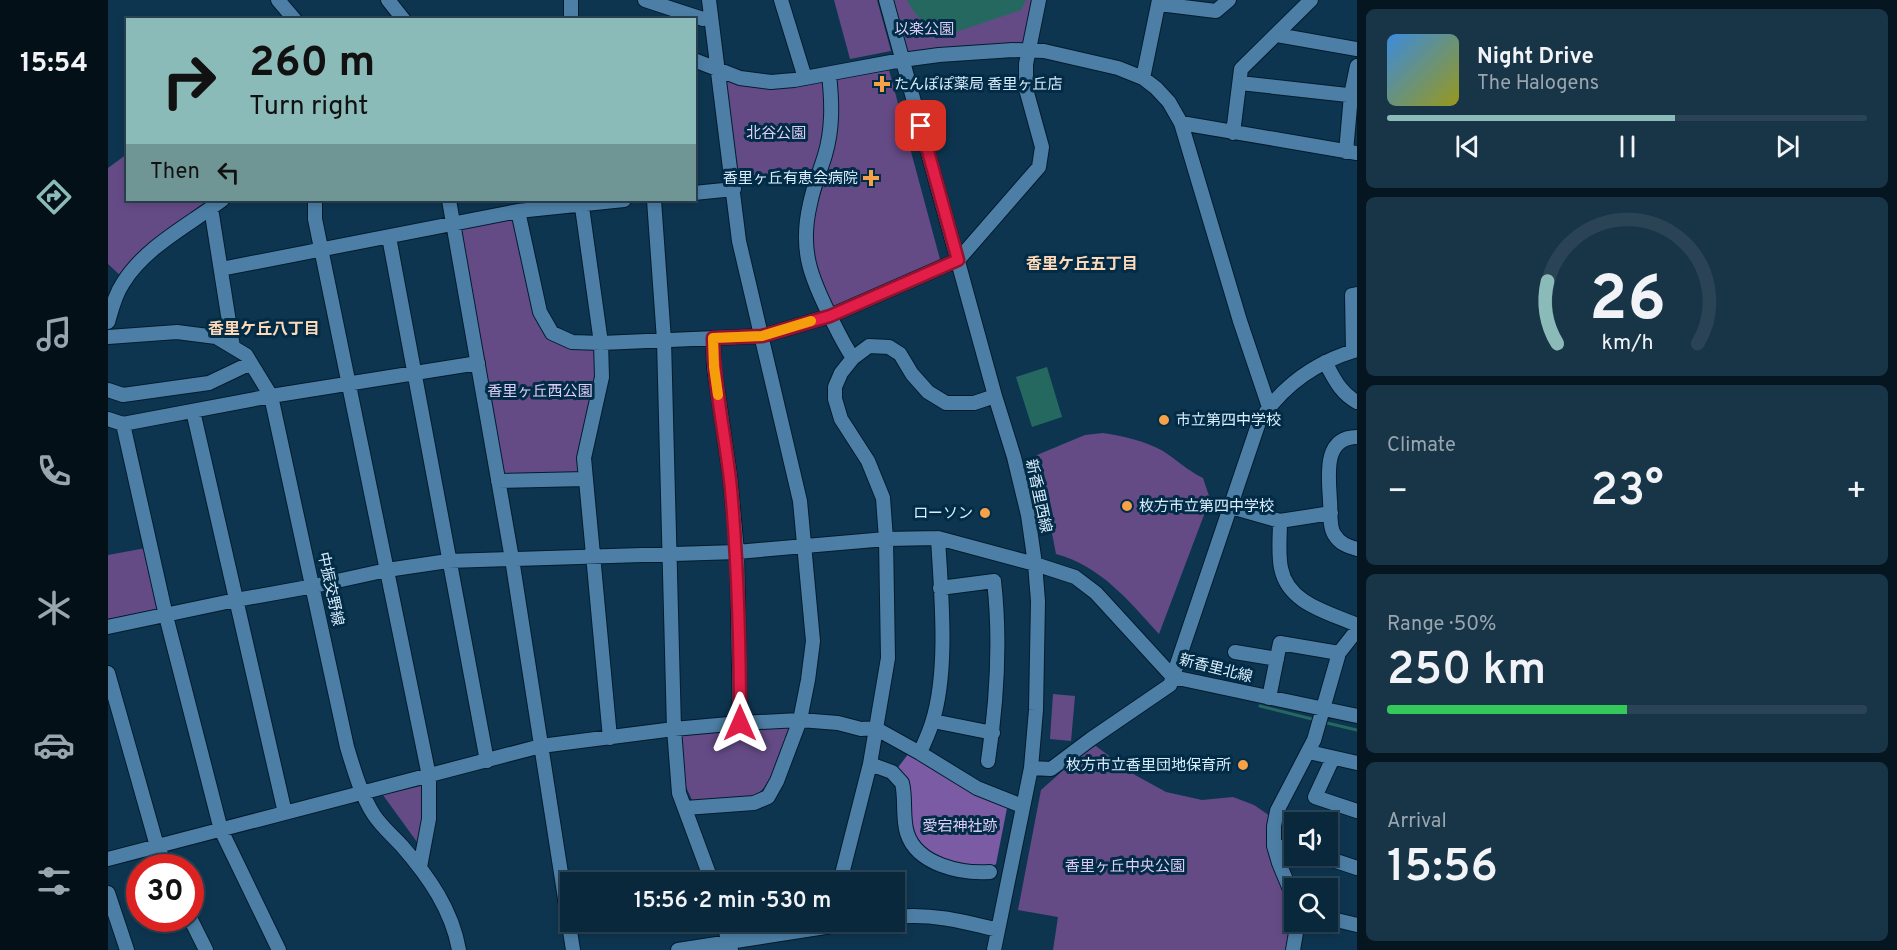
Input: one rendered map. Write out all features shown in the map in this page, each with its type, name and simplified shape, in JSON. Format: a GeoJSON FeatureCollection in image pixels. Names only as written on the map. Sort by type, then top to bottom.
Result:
{"type":"FeatureCollection","features":[{"type":"Feature","properties":{"kind":"street"},"geometry":{"type":"LineString","coordinates":[[278,0],[293,18]]}},
{"type":"Feature","properties":{"kind":"street"},"geometry":{"type":"LineString","coordinates":[[388,0],[402,18]]}},
{"type":"Feature","properties":{"kind":"street"},"geometry":{"type":"LineString","coordinates":[[398,0],[412,18]]}},
{"type":"Feature","properties":{"kind":"street"},"geometry":{"type":"LineString","coordinates":[[571,0],[571,18]]}},
{"type":"Feature","properties":{"kind":"street"},"geometry":{"type":"LineString","coordinates":[[645,0],[703,19],[711,17]]}},
{"type":"Feature","properties":{"kind":"street"},"geometry":{"type":"LineString","coordinates":[[685,808],[754,803],[768,797],[777,781],[800,720],[813,641],[800,501],[739,241],[709,0]]}},
{"type":"Feature","properties":{"kind":"street"},"geometry":{"type":"LineString","coordinates":[[781,0],[805,78]]}},
{"type":"Feature","properties":{"kind":"street","name":"新香里西線"},"geometry":{"type":"LineString","coordinates":[[886,0],[995,396],[1014,457],[1028,515],[1035,564],[1038,601],[1036,710],[1031,768],[994,950]]}},
{"type":"Feature","properties":{"kind":"street"},"geometry":{"type":"LineString","coordinates":[[518,211],[540,312],[552,333],[572,342],[601,343],[762,336],[830,316],[958,260],[1039,167],[1042,147],[1026,93],[1026,64],[1039,0]]}},
{"type":"Feature","properties":{"kind":"street"},"geometry":{"type":"LineString","coordinates":[[1143,78],[1159,2],[1216,11],[1229,0]]}},
{"type":"Feature","properties":{"kind":"street"},"geometry":{"type":"LineString","coordinates":[[1233,133],[1241,69],[1311,0]]}},
{"type":"Feature","properties":{"kind":"street"},"geometry":{"type":"LineString","coordinates":[[1277,35],[1357,49]]}},
{"type":"Feature","properties":{"kind":"street"},"geometry":{"type":"LineString","coordinates":[[696,61],[754,81],[771,82],[939,55],[1028,50],[1118,68],[1143,78],[1169,102],[1181,123],[1240,321],[1269,407]]}},
{"type":"Feature","properties":{"kind":"street"},"geometry":{"type":"LineString","coordinates":[[1181,123],[1351,153],[1357,66]]}},
{"type":"Feature","properties":{"kind":"street"},"geometry":{"type":"LineString","coordinates":[[829,74],[832,104],[831,129],[810,203],[806,232],[810,271],[823,305],[853,358]]}},
{"type":"Feature","properties":{"kind":"street"},"geometry":{"type":"LineString","coordinates":[[1239,83],[1354,95]]}},
{"type":"Feature","properties":{"kind":"street"},"geometry":{"type":"LineString","coordinates":[[696,193],[734,189]]}},
{"type":"Feature","properties":{"kind":"street"},"geometry":{"type":"LineString","coordinates":[[315,201],[315,219],[429,776],[429,819],[420,867]]}},
{"type":"Feature","properties":{"kind":"street"},"geometry":{"type":"LineString","coordinates":[[449,201],[512,559],[573,950]]}},
{"type":"Feature","properties":{"kind":"street"},"geometry":{"type":"LineString","coordinates":[[221,270],[518,211],[602,201]]}},
{"type":"Feature","properties":{"kind":"street"},"geometry":{"type":"LineString","coordinates":[[654,201],[664,340],[674,729],[679,793],[708,872]]}},
{"type":"Feature","properties":{"kind":"street"},"geometry":{"type":"LineString","coordinates":[[581,202],[601,343],[602,377],[584,459],[610,738]]}},
{"type":"Feature","properties":{"kind":"street"},"geometry":{"type":"LineString","coordinates":[[217,204],[221,270],[233,347]]}},
{"type":"Feature","properties":{"kind":"street"},"geometry":{"type":"LineString","coordinates":[[108,322],[123,283],[134,268],[165,241],[217,204]]}},
{"type":"Feature","properties":{"kind":"street"},"geometry":{"type":"LineString","coordinates":[[389,237],[487,761]]}},
{"type":"Feature","properties":{"kind":"street"},"geometry":{"type":"LineString","coordinates":[[1031,768],[1051,769],[1170,685],[1259,422],[1269,407],[1291,385],[1325,362],[1355,350],[1352,295],[1357,294]]}},
{"type":"Feature","properties":{"kind":"street","name":"中振交野線"},"geometry":{"type":"LineString","coordinates":[[108,337],[177,332],[216,337],[246,355],[271,396],[355,775],[375,816],[420,867],[445,906],[455,929],[459,950]]}},
{"type":"Feature","properties":{"kind":"street"},"geometry":{"type":"LineString","coordinates":[[713,338],[714,367],[730,477],[737,552],[740,723]]}},
{"type":"Feature","properties":{"kind":"street"},"geometry":{"type":"LineString","coordinates":[[843,872],[870,764],[888,658],[883,498],[868,461],[841,419],[835,399],[835,387],[841,373],[853,358],[869,346],[890,347],[900,354],[912,374],[928,392],[946,403],[974,403],[995,396]]}},
{"type":"Feature","properties":{"kind":"street"},"geometry":{"type":"LineString","coordinates":[[1325,362],[1340,389],[1357,402]]}},
{"type":"Feature","properties":{"kind":"street"},"geometry":{"type":"LineString","coordinates":[[108,390],[123,395],[209,383],[251,363]]}},
{"type":"Feature","properties":{"kind":"street"},"geometry":{"type":"LineString","coordinates":[[108,419],[123,424],[271,396],[478,363]]}},
{"type":"Feature","properties":{"kind":"street"},"geometry":{"type":"LineString","coordinates":[[193,411],[285,813]]}},
{"type":"Feature","properties":{"kind":"street"},"geometry":{"type":"LineString","coordinates":[[123,424],[166,616],[221,830],[279,950]]}},
{"type":"Feature","properties":{"kind":"street"},"geometry":{"type":"LineString","coordinates":[[1357,437],[1340,442],[1332,452],[1329,468],[1333,533],[1343,545],[1357,549]]}},
{"type":"Feature","properties":{"kind":"street"},"geometry":{"type":"LineString","coordinates":[[498,481],[586,479]]}},
{"type":"Feature","properties":{"kind":"street"},"geometry":{"type":"LineString","coordinates":[[1231,507],[1280,521],[1331,513]]}},
{"type":"Feature","properties":{"kind":"street"},"geometry":{"type":"LineString","coordinates":[[1280,521],[1280,566],[1283,577],[1293,593],[1304,602],[1357,625]]}},
{"type":"Feature","properties":{"kind":"street","name":"新香里北線"},"geometry":{"type":"LineString","coordinates":[[108,627],[387,570],[448,561],[737,552],[886,538],[938,538],[1075,577],[1096,593],[1173,677],[1269,698],[1322,717],[1357,716]]}},
{"type":"Feature","properties":{"kind":"street"},"geometry":{"type":"LineString","coordinates":[[920,753],[933,721],[942,653],[938,538]]}},
{"type":"Feature","properties":{"kind":"street"},"geometry":{"type":"LineString","coordinates":[[940,588],[994,581],[999,662],[993,733],[988,761]]}},
{"type":"Feature","properties":{"kind":"street"},"geometry":{"type":"LineString","coordinates":[[1285,878],[1274,846],[1276,811],[1288,785],[1309,752],[1322,717],[1339,653],[1357,630]]}},
{"type":"Feature","properties":{"kind":"street"},"geometry":{"type":"LineString","coordinates":[[1269,698],[1280,643],[1339,653]]}},
{"type":"Feature","properties":{"kind":"street"},"geometry":{"type":"LineString","coordinates":[[1235,652],[1277,659]]}},
{"type":"Feature","properties":{"kind":"street"},"geometry":{"type":"LineString","coordinates":[[108,673],[161,854]]}},
{"type":"Feature","properties":{"kind":"street"},"geometry":{"type":"LineString","coordinates":[[108,859],[541,746],[740,723],[800,720],[838,723],[861,729],[875,728],[976,788],[1022,806]]}},
{"type":"Feature","properties":{"kind":"street"},"geometry":{"type":"LineString","coordinates":[[933,721],[993,733]]}},
{"type":"Feature","properties":{"kind":"street"},"geometry":{"type":"LineString","coordinates":[[1309,752],[1357,763]]}},
{"type":"Feature","properties":{"kind":"street"},"geometry":{"type":"LineString","coordinates":[[1333,758],[1315,797],[1357,810]]}},
{"type":"Feature","properties":{"kind":"street"},"geometry":{"type":"LineString","coordinates":[[870,764],[892,772],[902,783],[907,832],[910,841],[919,850],[932,861],[949,868],[964,872],[990,872]]}},
{"type":"Feature","properties":{"kind":"street"},"geometry":{"type":"LineString","coordinates":[[1274,846],[1284,847]]}},
{"type":"Feature","properties":{"kind":"street"},"geometry":{"type":"LineString","coordinates":[[1338,862],[1357,868]]}},
{"type":"Feature","properties":{"kind":"street"},"geometry":{"type":"LineString","coordinates":[[108,893],[127,950]]}},
{"type":"Feature","properties":{"kind":"street"},"geometry":{"type":"LineString","coordinates":[[905,916],[949,918],[998,930]]}},
{"type":"Feature","properties":{"kind":"street"},"geometry":{"type":"LineString","coordinates":[[1338,920],[1357,925]]}},
{"type":"Feature","properties":{"kind":"street"},"geometry":{"type":"LineString","coordinates":[[197,932],[206,950]]}},
{"type":"Feature","properties":{"kind":"street"},"geometry":{"type":"LineString","coordinates":[[678,950],[730,946],[795,932]]}},
{"type":"Feature","properties":{"kind":"street"},"geometry":{"type":"LineString","coordinates":[[1293,950],[1296,932]]}},
{"type":"Feature","properties":{"kind":"green space"},"geometry":{"type":"Polygon","coordinates":[[[834,0],[877,0],[891,51],[850,59],[834,0]]]}},
{"type":"Feature","properties":{"kind":"green space","name":"以楽公園"},"geometry":{"type":"Polygon","coordinates":[[[886,0],[1039,0],[1028,50],[902,60],[886,0]]]}},
{"type":"Feature","properties":{"kind":"green space"},"geometry":{"type":"Polygon","coordinates":[[[889,70],[941,263],[832,307],[816,264],[812,236],[814,218],[833,144],[837,81],[889,70]]]}},
{"type":"Feature","properties":{"kind":"green space","name":"北谷公園"},"geometry":{"type":"Polygon","coordinates":[[[720,74],[826,77],[829,104],[814,178],[800,182],[735,178],[720,74]]]}},
{"type":"Feature","properties":{"kind":"green space"},"geometry":{"type":"Polygon","coordinates":[[[126,155],[126,201],[205,201],[207,205],[122,277],[108,264],[108,168],[126,155]]]}},
{"type":"Feature","properties":{"kind":"green space","name":"香里ヶ丘西公園"},"geometry":{"type":"Polygon","coordinates":[[[516,216],[545,331],[598,346],[600,365],[580,472],[505,475],[501,471],[457,227],[516,216]]]}},
{"type":"Feature","properties":{"kind":"green space"},"geometry":{"type":"Polygon","coordinates":[[[1103,433],[1134,439],[1163,451],[1203,478],[1210,499],[1159,634],[1113,586],[1087,567],[1056,554],[1037,455],[1085,435],[1103,433]]]}},
{"type":"Feature","properties":{"kind":"green space"},"geometry":{"type":"Polygon","coordinates":[[[146,548],[159,609],[108,619],[108,555],[146,548]]]}},
{"type":"Feature","properties":{"kind":"green space"},"geometry":{"type":"Polygon","coordinates":[[[1053,694],[1075,696],[1071,741],[1050,739],[1053,694]]]}},
{"type":"Feature","properties":{"kind":"green space"},"geometry":{"type":"Polygon","coordinates":[[[790,725],[776,767],[758,793],[750,797],[729,800],[693,802],[686,787],[681,736],[790,725]]]}},
{"type":"Feature","properties":{"kind":"green space","name":"香里ヶ丘中央公園"},"geometry":{"type":"Polygon","coordinates":[[[1093,744],[1135,775],[1166,792],[1202,800],[1233,797],[1254,805],[1270,816],[1267,842],[1274,870],[1284,894],[1284,932],[1293,932],[1288,950],[1053,950],[1058,917],[1018,910],[1041,790],[1093,744]]]}},
{"type":"Feature","properties":{"kind":"green space","name":"愛宕神社跡"},"geometry":{"type":"Polygon","coordinates":[[[909,753],[951,781],[1008,803],[996,864],[990,868],[979,868],[935,858],[914,838],[896,770],[909,753]]]}},
{"type":"Feature","properties":{"kind":"green space"},"geometry":{"type":"Polygon","coordinates":[[[425,785],[422,841],[417,842],[383,795],[425,785]]]}},
{"type":"Feature","properties":{"kind":"shaded area"},"geometry":{"type":"Polygon","coordinates":[[[907,0],[1026,0],[1021,10],[947,35],[924,22],[907,0]]]}},
{"type":"Feature","properties":{"kind":"shaded area"},"geometry":{"type":"Polygon","coordinates":[[[1047,367],[1062,417],[1032,427],[1016,377],[1047,367]]]}},
{"type":"Feature","properties":{"kind":"waterway"},"geometry":{"type":"LineString","coordinates":[[1260,706],[1316,720]]}},
{"type":"Feature","properties":{"kind":"waterway"},"geometry":{"type":"LineString","coordinates":[[1323,722],[1357,730]]}},
{"type":"Feature","properties":{"kind":"slow traffic"},"geometry":{"type":"LineString","coordinates":[[718,395],[713,338],[762,336],[811,321]]}},
{"type":"Feature","properties":{"kind":"place","name":"たんぽぽ薬局 香里ヶ丘店"},"geometry":{"type":"Point","coordinates":[882,84]}},
{"type":"Feature","properties":{"kind":"place","name":"香里ヶ丘有恵会病院"},"geometry":{"type":"Point","coordinates":[871,178]}},
{"type":"Feature","properties":{"kind":"place","name":"市立第四中学校"},"geometry":{"type":"Point","coordinates":[1164,420]}},
{"type":"Feature","properties":{"kind":"place","name":"枚方市立第四中学校"},"geometry":{"type":"Point","coordinates":[1127,506]}},
{"type":"Feature","properties":{"kind":"place","name":"ローソン"},"geometry":{"type":"Point","coordinates":[985,513]}},
{"type":"Feature","properties":{"kind":"place","name":"枚方市立香里団地保育所"},"geometry":{"type":"Point","coordinates":[1243,765]}},
{"type":"Feature","properties":{"kind":"district","name":"香里ケ丘五丁目"},"geometry":{"type":"Point","coordinates":[1082,263]}},
{"type":"Feature","properties":{"kind":"district","name":"香里ケ丘八丁目"},"geometry":{"type":"Point","coordinates":[264,328]}},
{"type":"Feature","properties":{"kind":"route"},"geometry":{"type":"LineString","coordinates":[[740,723],[737,552],[730,477],[714,367],[713,338],[762,336],[830,316],[958,260],[921,126]]}}]}
